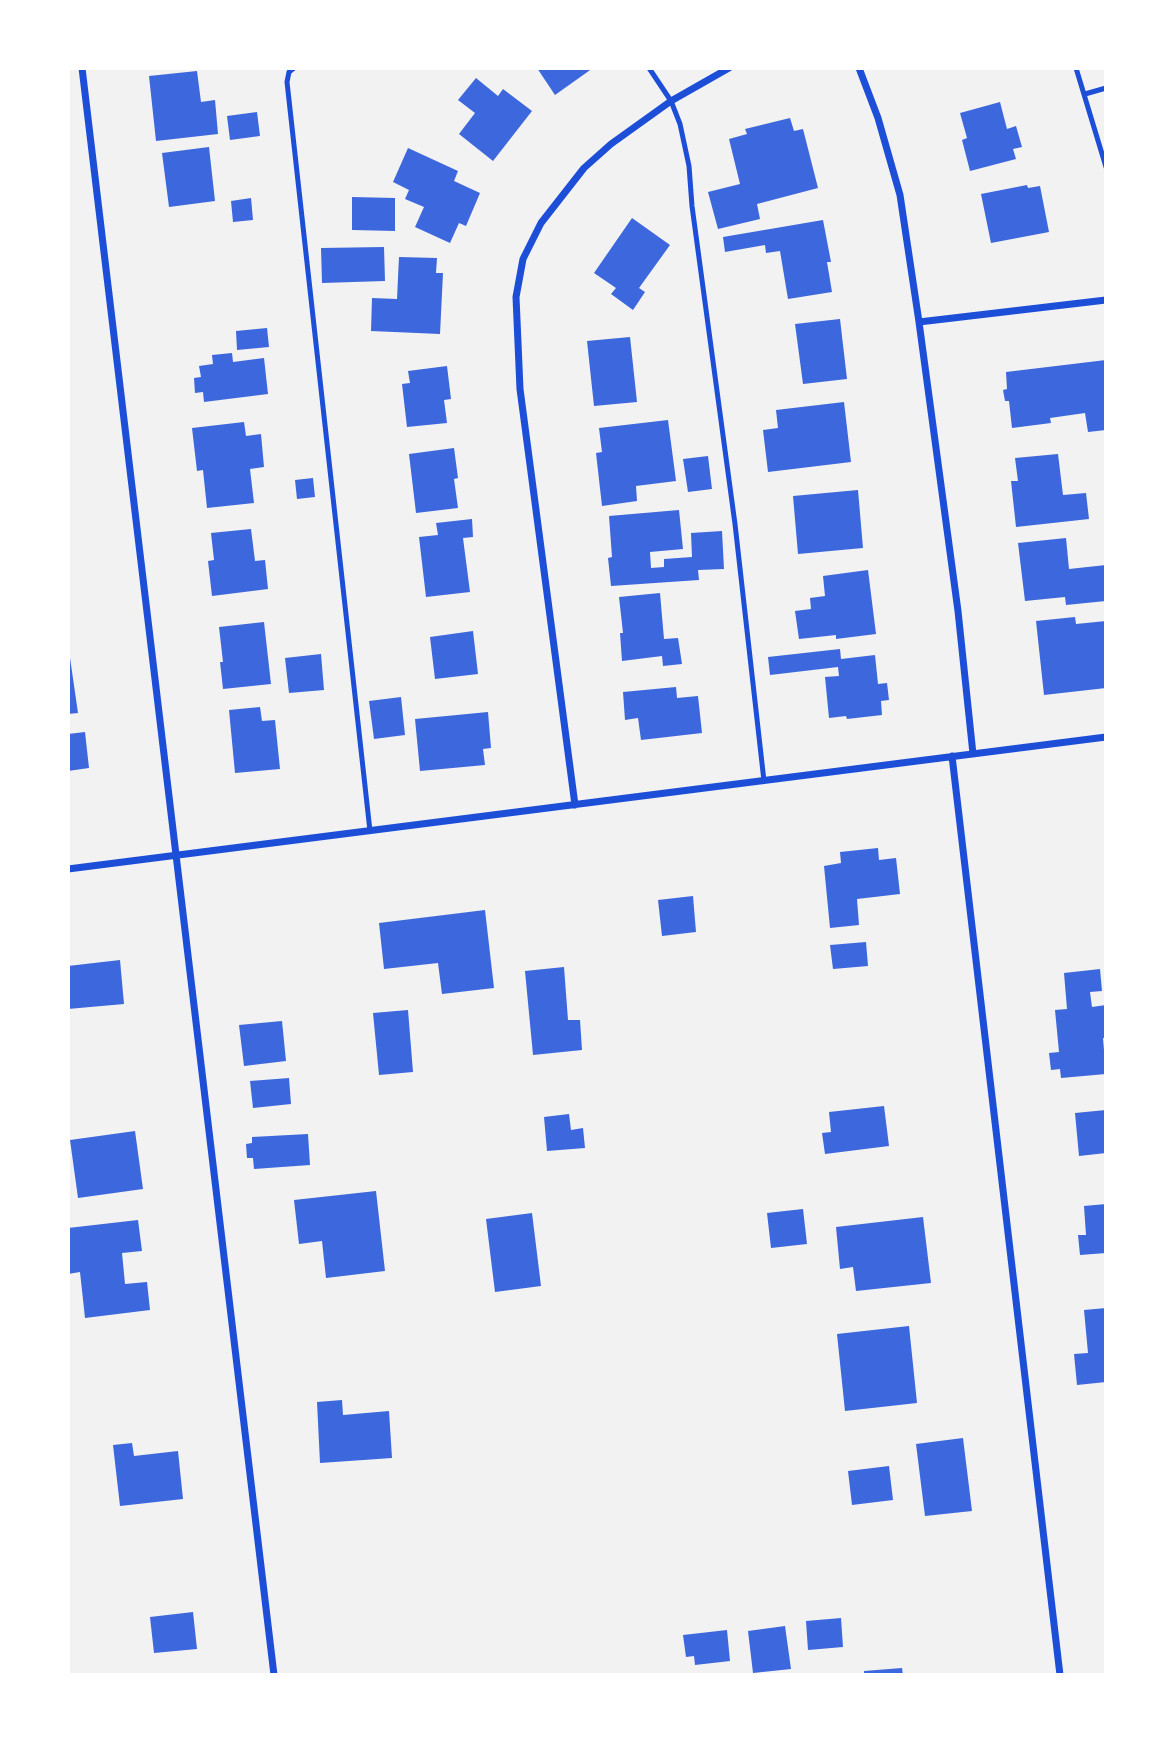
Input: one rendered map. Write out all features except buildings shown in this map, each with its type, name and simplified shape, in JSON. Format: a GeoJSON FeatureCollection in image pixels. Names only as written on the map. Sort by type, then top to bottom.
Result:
{"type":"FeatureCollection","features":[{"type":"Feature","properties":{"kind":"street"},"geometry":{"type":"LineString","coordinates":[[82,68],[274,1675]]}},
{"type":"Feature","properties":{"kind":"street"},"geometry":{"type":"LineString","coordinates":[[575,805],[520,389],[516,297],[523,259],[541,223],[584,168],[611,144],[671,100],[729,68]]}},
{"type":"Feature","properties":{"kind":"street"},"geometry":{"type":"LineString","coordinates":[[859,68],[878,118],[900,195],[958,611],[973,754]]}},
{"type":"Feature","properties":{"kind":"street"},"geometry":{"type":"LineString","coordinates":[[919,322],[1106,300]]}},
{"type":"Feature","properties":{"kind":"street"},"geometry":{"type":"LineString","coordinates":[[68,869],[1106,737]]}},
{"type":"Feature","properties":{"kind":"street"},"geometry":{"type":"LineString","coordinates":[[952,757],[1060,1675]]}},
{"type":"Feature","properties":{"kind":"lane"},"geometry":{"type":"LineString","coordinates":[[294,68],[289,72],[287,82],[370,831]]}},
{"type":"Feature","properties":{"kind":"lane"},"geometry":{"type":"LineString","coordinates":[[649,68],[671,100],[680,124],[689,166],[692,206],[735,524],[764,780]]}},
{"type":"Feature","properties":{"kind":"lane"},"geometry":{"type":"LineString","coordinates":[[1076,68],[1106,167]]}},
{"type":"Feature","properties":{"kind":"lane"},"geometry":{"type":"LineString","coordinates":[[1085,94],[1106,88]]}}]}
